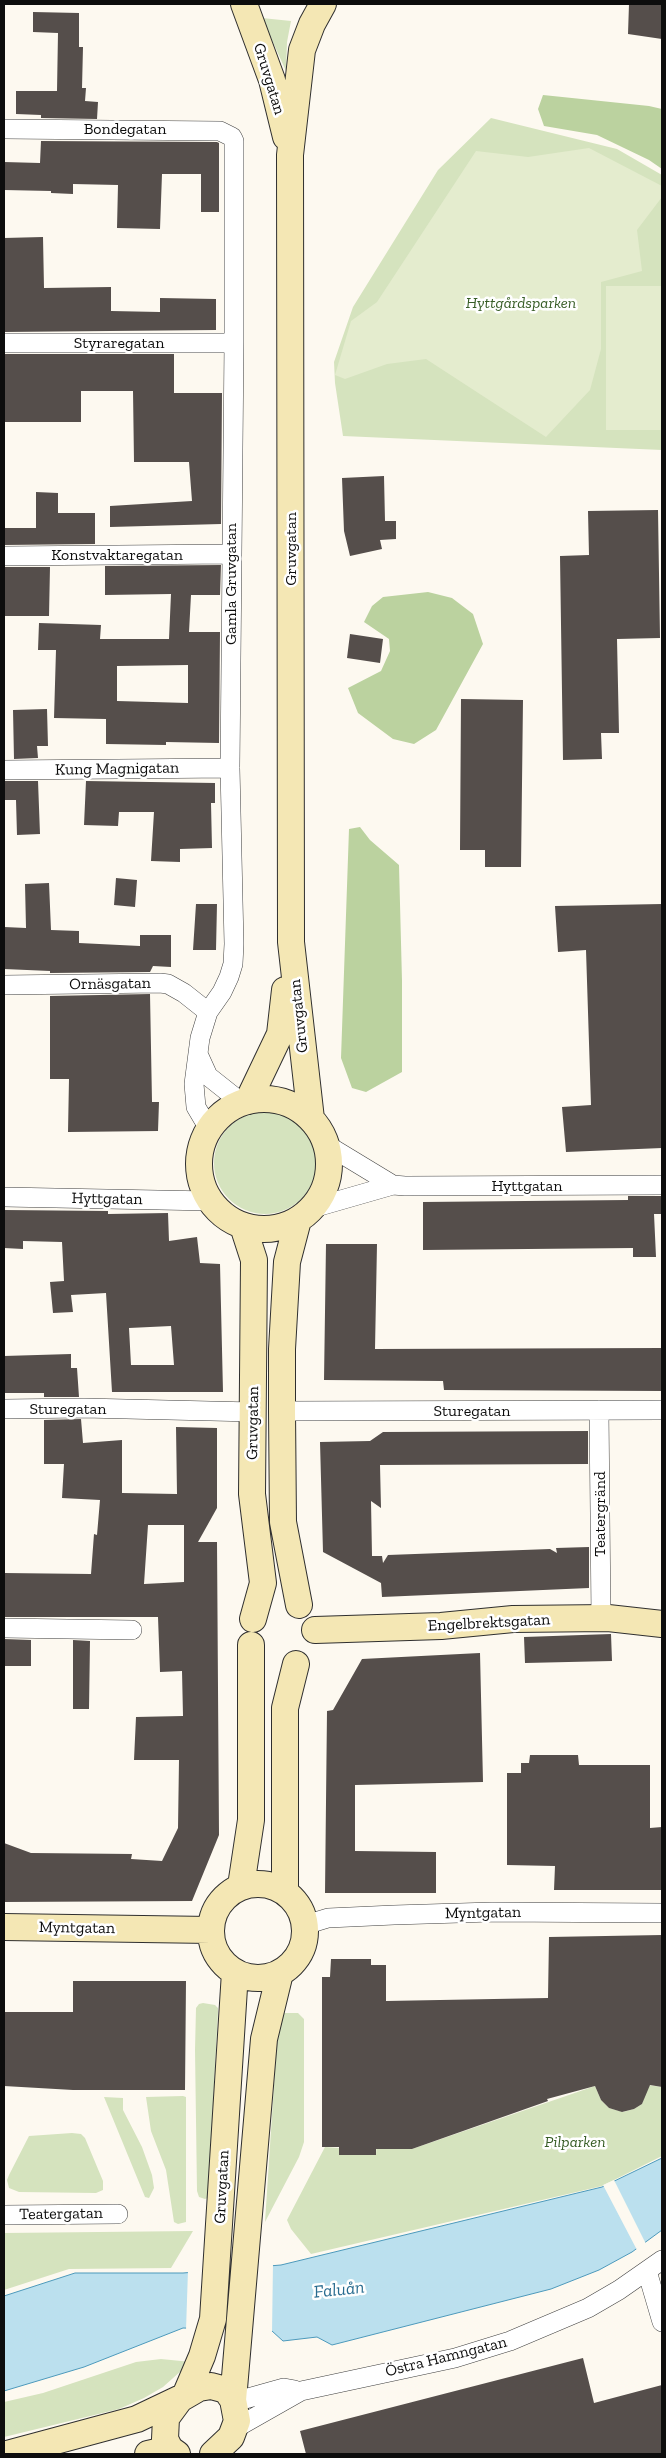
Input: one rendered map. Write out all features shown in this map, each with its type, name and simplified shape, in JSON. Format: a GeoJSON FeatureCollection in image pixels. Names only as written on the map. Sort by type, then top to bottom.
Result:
{"type":"FeatureCollection","features":[{"type":"Feature","properties":{"kind":"main road","name":"Gruvgatan"},"geometry":{"type":"LineString","coordinates":[[244,4],[272,80],[290,155]]}},
{"type":"Feature","properties":{"kind":"main road","name":"Gruvgatan"},"geometry":{"type":"LineString","coordinates":[[311,1119],[291,942],[290,155],[302,50],[312,24],[323,4]]}},
{"type":"Feature","properties":{"kind":"main road","name":"Gruvgatan"},"geometry":{"type":"LineString","coordinates":[[245,1102],[280,1034],[291,942]]}},
{"type":"Feature","properties":{"kind":"main road"},"geometry":{"type":"LineString","coordinates":[[271,1100],[293,1106],[311,1119],[327,1145],[330,1158],[327,1185],[306,1214],[271,1230],[243,1226],[230,1220],[210,1201],[202,1184],[199,1166],[203,1141],[209,1129],[227,1111],[245,1102],[271,1100]]}},
{"type":"Feature","properties":{"kind":"main road","name":"Gruvgatan"},"geometry":{"type":"LineString","coordinates":[[299,1606],[283,1522],[282,1349],[287,1262],[306,1214]]}},
{"type":"Feature","properties":{"kind":"main road","name":"Gruvgatan"},"geometry":{"type":"LineString","coordinates":[[243,1226],[254,1260],[252,1494],[262,1583],[253,1619]]}},
{"type":"Feature","properties":{"kind":"main road"},"geometry":{"type":"LineString","coordinates":[[242,1886],[251,1820],[251,1645],[249,1634],[253,1619],[259,1610],[268,1604],[283,1601],[299,1606],[310,1616],[315,1630],[311,1650],[305,1658],[296,1664],[286,1667],[264,1662],[251,1645]]}},
{"type":"Feature","properties":{"kind":"main road","name":"Engelbrektsgatan"},"geometry":{"type":"LineString","coordinates":[[315,1630],[441,1626],[513,1619],[601,1618],[662,1624]]}},
{"type":"Feature","properties":{"kind":"main road"},"geometry":{"type":"LineString","coordinates":[[285,1892],[284,1708],[296,1664]]}},
{"type":"Feature","properties":{"kind":"main road"},"geometry":{"type":"LineString","coordinates":[[264,1884],[285,1892],[298,1906],[305,1925],[304,1944],[295,1961],[280,1973],[265,1978],[249,1977],[235,1972],[222,1961],[214,1947],[211,1930],[215,1912],[226,1896],[242,1886],[264,1884]]}},
{"type":"Feature","properties":{"kind":"main road","name":"Myntgatan"},"geometry":{"type":"LineString","coordinates":[[4,1927],[211,1930]]}},
{"type":"Feature","properties":{"kind":"main road","name":"Gruvgatan"},"geometry":{"type":"LineString","coordinates":[[165,2452],[164,2427],[166,2418],[182,2398],[211,2332],[219,2248],[235,1972]]}},
{"type":"Feature","properties":{"kind":"main road","name":"Gruvgatan"},"geometry":{"type":"LineString","coordinates":[[234,2429],[237,2421],[234,2401],[264,2039],[280,1973]]}},
{"type":"Feature","properties":{"kind":"main road"},"geometry":{"type":"LineString","coordinates":[[7,2454],[137,2419],[200,2388],[211,2386],[226,2390],[234,2401]]}},
{"type":"Feature","properties":{"kind":"main road"},"geometry":{"type":"LineString","coordinates":[[213,2454],[225,2445],[234,2429]]}},
{"type":"Feature","properties":{"kind":"street","name":"Bondegatan"},"geometry":{"type":"LineString","coordinates":[[4,129],[220,131],[232,137],[235,149]]}},
{"type":"Feature","properties":{"kind":"street","name":"Gamla Gruvgatan"},"geometry":{"type":"LineString","coordinates":[[209,1129],[196,1107],[194,1084],[202,1025],[208,1012],[222,992],[233,964],[234,878],[230,768],[234,343],[233,177],[235,149]]}},
{"type":"Feature","properties":{"kind":"street","name":"Styraregatan"},"geometry":{"type":"LineString","coordinates":[[4,343],[234,343]]}},
{"type":"Feature","properties":{"kind":"street","name":"Konstvaktaregatan"},"geometry":{"type":"LineString","coordinates":[[4,556],[231,554]]}},
{"type":"Feature","properties":{"kind":"street","name":"Kung Magnigatan"},"geometry":{"type":"LineString","coordinates":[[4,770],[230,768]]}},
{"type":"Feature","properties":{"kind":"street","name":"Ornäsgatan"},"geometry":{"type":"LineString","coordinates":[[4,985],[168,984],[184,993],[208,1012]]}},
{"type":"Feature","properties":{"kind":"street"},"geometry":{"type":"LineString","coordinates":[[198,1054],[208,1076],[245,1102]]}},
{"type":"Feature","properties":{"kind":"street","name":"Hyttgatan"},"geometry":{"type":"LineString","coordinates":[[327,1145],[392,1184],[405,1186],[662,1184]]}},
{"type":"Feature","properties":{"kind":"street","name":"Hyttgatan"},"geometry":{"type":"LineString","coordinates":[[306,1214],[392,1184]]}},
{"type":"Feature","properties":{"kind":"street","name":"Hyttgatan"},"geometry":{"type":"LineString","coordinates":[[4,1197],[210,1201]]}},
{"type":"Feature","properties":{"kind":"street","name":"Sturegatan"},"geometry":{"type":"LineString","coordinates":[[4,1409],[84,1408],[253,1412]]}},
{"type":"Feature","properties":{"kind":"street","name":"Teatergränd"},"geometry":{"type":"LineString","coordinates":[[598,1410],[601,1618]]}},
{"type":"Feature","properties":{"kind":"street","name":"Sturegatan"},"geometry":{"type":"LineString","coordinates":[[282,1411],[662,1410]]}},
{"type":"Feature","properties":{"kind":"street"},"geometry":{"type":"LineString","coordinates":[[4,1628],[132,1630]]}},
{"type":"Feature","properties":{"kind":"street","name":"Myntgatan"},"geometry":{"type":"LineString","coordinates":[[305,1925],[328,1918],[394,1915],[492,1912],[662,1914]]}},
{"type":"Feature","properties":{"kind":"street","name":"Teatergatan"},"geometry":{"type":"LineString","coordinates":[[4,2215],[118,2214]]}},
{"type":"Feature","properties":{"kind":"street"},"geometry":{"type":"LineString","coordinates":[[655,2266],[662,2322]]}},
{"type":"Feature","properties":{"kind":"street","name":"Östra Hamngatan"},"geometry":{"type":"LineString","coordinates":[[234,2429],[301,2391],[456,2358],[510,2341],[588,2308],[655,2266]]}},
{"type":"Feature","properties":{"kind":"street","name":"Östra Hamngatan"},"geometry":{"type":"LineString","coordinates":[[234,2401],[284,2388],[301,2391]]}},
{"type":"Feature","properties":{"kind":"green space"},"geometry":{"type":"Polygon","coordinates":[[[262,18],[291,21],[287,42],[286,71],[262,18]]]}},
{"type":"Feature","properties":{"kind":"green space"},"geometry":{"type":"Polygon","coordinates":[[[543,95],[662,109],[662,169],[649,160],[597,135],[544,126],[538,109],[543,95]]]}},
{"type":"Feature","properties":{"kind":"green space","name":"Hyttgårdsparken"},"geometry":{"type":"Polygon","coordinates":[[[491,118],[617,149],[662,175],[662,450],[343,436],[335,383],[334,362],[353,307],[438,170],[491,118]]]}},
{"type":"Feature","properties":{"kind":"green space","name":"Hyttgårdsparken"},"geometry":{"type":"Polygon","coordinates":[[[589,148],[662,186],[662,197],[637,230],[642,271],[601,282],[601,349],[590,390],[546,437],[426,359],[387,364],[345,379],[335,375],[351,321],[377,302],[476,151],[528,157],[589,148]]]}},
{"type":"Feature","properties":{"kind":"green space"},"geometry":{"type":"Polygon","coordinates":[[[606,286],[662,286],[662,430],[606,430],[606,286]]]}},
{"type":"Feature","properties":{"kind":"green space"},"geometry":{"type":"Polygon","coordinates":[[[428,592],[452,598],[473,614],[483,644],[436,730],[414,744],[393,739],[358,713],[348,688],[381,671],[390,651],[389,639],[364,622],[372,606],[383,597],[428,592]]]}},
{"type":"Feature","properties":{"kind":"green space"},"geometry":{"type":"Polygon","coordinates":[[[360,827],[370,840],[399,865],[402,981],[402,1072],[366,1092],[352,1088],[341,1058],[349,829],[360,827]]]}},
{"type":"Feature","properties":{"kind":"green space"},"geometry":{"type":"Polygon","coordinates":[[[265,1112],[284,1116],[301,1127],[312,1144],[316,1163],[312,1182],[301,1199],[284,1210],[265,1214],[246,1210],[229,1199],[218,1182],[214,1163],[218,1144],[229,1127],[246,1116],[265,1112]]]}},
{"type":"Feature","properties":{"kind":"green space"},"geometry":{"type":"Polygon","coordinates":[[[199,2004],[215,2005],[218,2008],[208,2198],[205,2199],[199,2197],[197,2191],[195,2050],[196,2008],[199,2004]]]}},
{"type":"Feature","properties":{"kind":"green space"},"geometry":{"type":"Polygon","coordinates":[[[282,2013],[298,2013],[304,2019],[304,2142],[299,2157],[265,2222],[277,2039],[282,2013]]]}},
{"type":"Feature","properties":{"kind":"green space","name":"Pilparken"},"geometry":{"type":"Polygon","coordinates":[[[648,2085],[662,2087],[662,2156],[602,2186],[311,2254],[291,2229],[287,2220],[325,2147],[339,2148],[339,2155],[376,2155],[377,2138],[384,2149],[412,2149],[595,2086],[601,2100],[609,2108],[623,2112],[634,2109],[642,2104],[648,2085]]]}},
{"type":"Feature","properties":{"kind":"green space"},"geometry":{"type":"Polygon","coordinates":[[[104,2097],[123,2098],[123,2110],[142,2147],[152,2175],[154,2188],[149,2198],[145,2197],[104,2097]]]}},
{"type":"Feature","properties":{"kind":"green space"},"geometry":{"type":"Polygon","coordinates":[[[146,2097],[186,2097],[186,2222],[178,2224],[174,2222],[166,2170],[151,2131],[146,2097]]]}},
{"type":"Feature","properties":{"kind":"green space"},"geometry":{"type":"Polygon","coordinates":[[[81,2134],[85,2138],[103,2181],[103,2190],[96,2193],[19,2192],[9,2188],[7,2180],[29,2136],[81,2134]]]}},
{"type":"Feature","properties":{"kind":"green space"},"geometry":{"type":"Polygon","coordinates":[[[193,2231],[171,2268],[69,2269],[4,2290],[4,2233],[193,2231]]]}},
{"type":"Feature","properties":{"kind":"green space"},"geometry":{"type":"Polygon","coordinates":[[[161,2359],[191,2362],[163,2387],[119,2409],[4,2437],[4,2402],[43,2393],[136,2362],[161,2359]]]}},
{"type":"Feature","properties":{"kind":"water","name":"Faluån"},"geometry":{"type":"Polygon","coordinates":[[[662,2158],[662,2230],[632,2252],[599,2270],[551,2289],[332,2345],[317,2337],[283,2341],[272,2331],[183,2328],[84,2367],[4,2391],[4,2296],[75,2273],[183,2273],[281,2265],[602,2187],[662,2158]]]}},
{"type":"Feature","properties":{"kind":"pier"},"geometry":{"type":"Polygon","coordinates":[[[614,2180],[646,2244],[637,2250],[603,2185],[614,2180]]]}},
{"type":"Feature","properties":{"kind":"pier"},"geometry":{"type":"Polygon","coordinates":[[[273,2263],[272,2333],[186,2330],[188,2270],[273,2263]]]}},
{"type":"Feature","properties":{"kind":"building"},"geometry":{"type":"Polygon","coordinates":[[[629,4],[662,4],[662,39],[628,34],[629,4]]]}},
{"type":"Feature","properties":{"kind":"building"},"geometry":{"type":"Polygon","coordinates":[[[33,12],[79,13],[79,47],[83,47],[82,88],[86,88],[85,101],[98,102],[97,119],[41,118],[41,115],[16,114],[16,91],[57,91],[58,33],[33,32],[33,12]]]}},
{"type":"Feature","properties":{"kind":"building"},"geometry":{"type":"Polygon","coordinates":[[[41,141],[217,142],[219,143],[219,212],[201,212],[201,174],[162,174],[160,229],[117,228],[118,185],[73,184],[73,194],[51,193],[51,191],[4,190],[4,162],[40,163],[41,141]]]}},
{"type":"Feature","properties":{"kind":"building"},"geometry":{"type":"Polygon","coordinates":[[[43,237],[44,288],[111,287],[111,311],[160,312],[160,298],[216,299],[216,330],[4,332],[4,238],[43,237]]]}},
{"type":"Feature","properties":{"kind":"building"},"geometry":{"type":"Polygon","coordinates":[[[4,354],[174,354],[174,393],[222,393],[221,524],[110,527],[110,506],[192,501],[189,462],[134,462],[133,391],[81,391],[81,422],[4,422],[4,354]]]}},
{"type":"Feature","properties":{"kind":"building"},"geometry":{"type":"Polygon","coordinates":[[[384,476],[385,521],[396,521],[396,539],[380,540],[382,549],[350,556],[344,531],[342,478],[384,476]]]}},
{"type":"Feature","properties":{"kind":"building"},"geometry":{"type":"Polygon","coordinates":[[[36,492],[58,493],[58,513],[95,513],[95,544],[4,545],[4,528],[36,528],[36,492]]]}},
{"type":"Feature","properties":{"kind":"building"},"geometry":{"type":"Polygon","coordinates":[[[658,510],[660,638],[617,639],[619,733],[601,733],[602,759],[563,760],[560,556],[589,555],[588,511],[658,510]]]}},
{"type":"Feature","properties":{"kind":"building"},"geometry":{"type":"Polygon","coordinates":[[[221,565],[220,595],[191,595],[189,632],[220,632],[219,743],[166,742],[166,745],[106,744],[106,719],[54,718],[56,650],[38,650],[39,623],[101,625],[100,639],[169,639],[171,594],[105,595],[105,566],[221,565]],[[188,665],[117,666],[117,701],[188,703],[188,665]]]}},
{"type":"Feature","properties":{"kind":"building"},"geometry":{"type":"Polygon","coordinates":[[[4,567],[50,567],[49,616],[4,616],[4,567]]]}},
{"type":"Feature","properties":{"kind":"building"},"geometry":{"type":"Polygon","coordinates":[[[350,634],[383,639],[380,663],[347,658],[350,634]]]}},
{"type":"Feature","properties":{"kind":"building"},"geometry":{"type":"Polygon","coordinates":[[[461,699],[523,700],[521,867],[485,867],[485,850],[460,850],[461,699]]]}},
{"type":"Feature","properties":{"kind":"building"},"geometry":{"type":"Polygon","coordinates":[[[47,709],[48,746],[37,746],[38,758],[14,759],[13,710],[47,709]]]}},
{"type":"Feature","properties":{"kind":"building"},"geometry":{"type":"Polygon","coordinates":[[[4,781],[38,781],[40,834],[17,835],[16,800],[4,800],[4,781]]]}},
{"type":"Feature","properties":{"kind":"building"},"geometry":{"type":"Polygon","coordinates":[[[86,781],[215,783],[215,803],[211,803],[212,848],[180,849],[180,862],[151,861],[154,812],[119,812],[118,826],[84,825],[86,781]]]}},
{"type":"Feature","properties":{"kind":"building"},"geometry":{"type":"Polygon","coordinates":[[[116,878],[137,880],[135,907],[114,905],[116,878]]]}},
{"type":"Feature","properties":{"kind":"building"},"geometry":{"type":"Polygon","coordinates":[[[49,883],[51,930],[79,931],[79,943],[140,946],[140,935],[171,935],[171,967],[153,966],[150,972],[50,973],[50,971],[4,969],[4,927],[26,928],[25,884],[49,883]]]}},
{"type":"Feature","properties":{"kind":"building"},"geometry":{"type":"Polygon","coordinates":[[[196,904],[217,904],[216,950],[193,950],[196,904]]]}},
{"type":"Feature","properties":{"kind":"building"},"geometry":{"type":"Polygon","coordinates":[[[662,904],[662,1148],[566,1152],[562,1107],[591,1105],[586,950],[558,952],[555,906],[662,904]]]}},
{"type":"Feature","properties":{"kind":"building"},"geometry":{"type":"Polygon","coordinates":[[[150,994],[152,1102],[159,1102],[158,1131],[68,1132],[69,1079],[50,1079],[50,996],[150,994]]]}},
{"type":"Feature","properties":{"kind":"building"},"geometry":{"type":"Polygon","coordinates":[[[628,1196],[662,1196],[662,1214],[654,1214],[656,1257],[633,1257],[633,1248],[423,1250],[423,1202],[628,1200],[628,1196]]]}},
{"type":"Feature","properties":{"kind":"building"},"geometry":{"type":"Polygon","coordinates":[[[4,1210],[108,1211],[108,1214],[168,1213],[169,1241],[197,1237],[200,1263],[220,1264],[223,1392],[112,1392],[106,1293],[71,1295],[73,1312],[53,1313],[50,1282],[64,1281],[62,1242],[23,1241],[23,1249],[4,1248],[4,1210]],[[171,1326],[129,1328],[131,1365],[174,1365],[171,1326]]]}},
{"type":"Feature","properties":{"kind":"building"},"geometry":{"type":"Polygon","coordinates":[[[326,1244],[377,1244],[375,1349],[662,1348],[662,1391],[444,1390],[443,1381],[324,1380],[326,1244]]]}},
{"type":"Feature","properties":{"kind":"building"},"geometry":{"type":"Polygon","coordinates":[[[71,1354],[71,1368],[77,1368],[79,1397],[44,1397],[44,1393],[4,1393],[4,1356],[71,1354]]]}},
{"type":"Feature","properties":{"kind":"building"},"geometry":{"type":"Polygon","coordinates":[[[81,1419],[83,1443],[122,1440],[122,1493],[177,1494],[176,1427],[217,1428],[217,1508],[198,1542],[217,1542],[219,1835],[192,1901],[4,1902],[4,1843],[31,1853],[132,1854],[131,1859],[162,1861],[178,1828],[179,1760],[134,1760],[136,1717],[183,1716],[182,1671],[160,1672],[158,1617],[4,1617],[4,1573],[91,1574],[94,1534],[97,1535],[100,1500],[62,1498],[64,1464],[44,1464],[44,1420],[81,1419]],[[148,1525],[144,1584],[184,1582],[184,1525],[148,1525]]]}},
{"type":"Feature","properties":{"kind":"building"},"geometry":{"type":"Polygon","coordinates":[[[588,1431],[588,1464],[380,1465],[381,1508],[371,1501],[372,1556],[382,1556],[383,1563],[388,1555],[550,1549],[557,1553],[556,1548],[589,1547],[589,1588],[382,1597],[381,1583],[323,1552],[320,1442],[370,1441],[383,1432],[588,1431]]]}},
{"type":"Feature","properties":{"kind":"building"},"geometry":{"type":"Polygon","coordinates":[[[611,1634],[612,1661],[525,1663],[524,1637],[611,1634]]]}},
{"type":"Feature","properties":{"kind":"building"},"geometry":{"type":"Polygon","coordinates":[[[4,1639],[31,1640],[31,1666],[4,1666],[4,1639]]]}},
{"type":"Feature","properties":{"kind":"building"},"geometry":{"type":"Polygon","coordinates":[[[73,1640],[90,1641],[89,1709],[73,1709],[73,1640]]]}},
{"type":"Feature","properties":{"kind":"building"},"geometry":{"type":"Polygon","coordinates":[[[480,1653],[483,1782],[355,1785],[355,1851],[436,1852],[436,1893],[325,1893],[327,1711],[333,1710],[362,1659],[480,1653]]]}},
{"type":"Feature","properties":{"kind":"building"},"geometry":{"type":"Polygon","coordinates":[[[530,1755],[578,1755],[579,1765],[650,1765],[650,1828],[662,1827],[662,1890],[554,1890],[555,1866],[507,1865],[507,1773],[521,1773],[521,1763],[529,1763],[530,1755]]]}},
{"type":"Feature","properties":{"kind":"building"},"geometry":{"type":"Polygon","coordinates":[[[662,1935],[662,2087],[650,2085],[642,2104],[634,2109],[622,2112],[609,2108],[601,2100],[595,2086],[547,2099],[548,2101],[412,2149],[376,2149],[376,2155],[339,2155],[339,2147],[322,2147],[322,1977],[330,1977],[331,1959],[371,1959],[371,1965],[386,1965],[386,2001],[548,1998],[549,1937],[662,1935]]]}},
{"type":"Feature","properties":{"kind":"building"},"geometry":{"type":"Polygon","coordinates":[[[73,1981],[186,1981],[185,2090],[73,2090],[4,2086],[4,2012],[73,2012],[73,1981]]]}},
{"type":"Feature","properties":{"kind":"building"},"geometry":{"type":"Polygon","coordinates":[[[583,2358],[594,2403],[662,2385],[662,2454],[306,2454],[300,2431],[583,2358]]]}}]}
